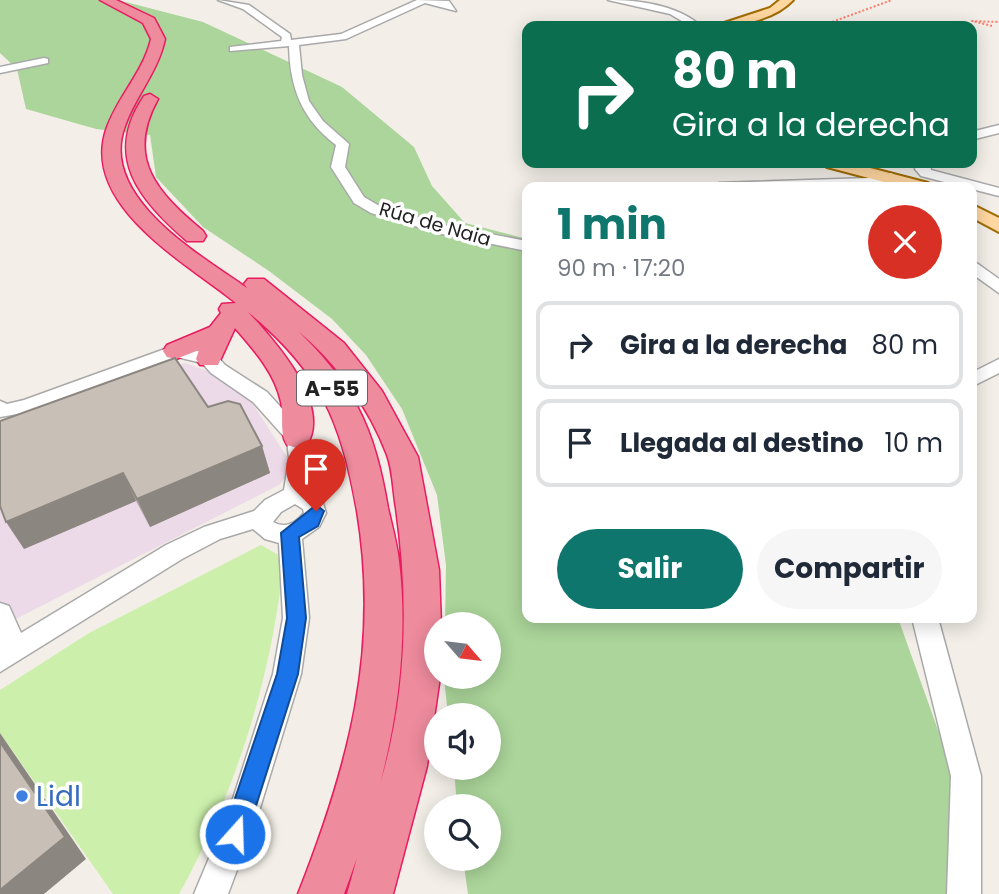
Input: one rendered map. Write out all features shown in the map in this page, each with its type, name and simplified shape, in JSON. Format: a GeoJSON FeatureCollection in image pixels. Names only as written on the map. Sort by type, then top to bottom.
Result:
{"type":"FeatureCollection","features":[{"type":"Feature","properties":{"kind":"highway","name":"A-55"},"geometry":{"type":"LineString","coordinates":[[106,0],[134,11],[149,21],[158,39],[153,62],[112,133],[110,195],[130,225],[226,323]]}},
{"type":"Feature","properties":{"kind":"highway","name":"A-55"},"geometry":{"type":"LineString","coordinates":[[130,0],[162,18],[170,27],[175,47],[171,61],[135,127],[137,169],[165,212],[296,314],[335,349],[372,397],[403,457],[422,570],[423,666],[405,766],[370,894]]}},
{"type":"Feature","properties":{"kind":"highway","name":"A-55"},"geometry":{"type":"LineString","coordinates":[[111,159],[125,197],[147,224],[260,310],[302,350],[344,406],[366,470],[383,569],[383,650],[366,760],[321,894]]}},
{"type":"Feature","properties":{"kind":"highway"},"geometry":{"type":"LineString","coordinates":[[176,351],[226,323]]}},
{"type":"Feature","properties":{"kind":"highway"},"geometry":{"type":"LineString","coordinates":[[209,359],[226,323]]}},
{"type":"Feature","properties":{"kind":"highway"},"geometry":{"type":"LineString","coordinates":[[226,323],[269,349],[288,378],[297,403],[297,438]]}},
{"type":"Feature","properties":{"kind":"main road"},"geometry":{"type":"LineString","coordinates":[[738,21],[768,12],[787,0]]}},
{"type":"Feature","properties":{"kind":"main road"},"geometry":{"type":"LineString","coordinates":[[854,168],[904,182]]}},
{"type":"Feature","properties":{"kind":"main road"},"geometry":{"type":"LineString","coordinates":[[977,213],[999,226]]}},
{"type":"Feature","properties":{"kind":"street"},"geometry":{"type":"LineString","coordinates":[[222,0],[246,7],[287,37],[290,43]]}},
{"type":"Feature","properties":{"kind":"street"},"geometry":{"type":"LineString","coordinates":[[234,49],[343,37],[424,0],[446,3],[453,9]]}},
{"type":"Feature","properties":{"kind":"street"},"geometry":{"type":"LineString","coordinates":[[612,0],[676,7],[691,21]]}},
{"type":"Feature","properties":{"kind":"street","name":"Rúa de Naia"},"geometry":{"type":"LineString","coordinates":[[290,43],[295,79],[303,100],[319,127],[343,144],[338,167],[363,202],[396,216],[481,240],[522,245]]}},
{"type":"Feature","properties":{"kind":"street"},"geometry":{"type":"LineString","coordinates":[[0,70],[44,61]]}},
{"type":"Feature","properties":{"kind":"street"},"geometry":{"type":"LineString","coordinates":[[977,134],[999,129]]}},
{"type":"Feature","properties":{"kind":"street"},"geometry":{"type":"LineString","coordinates":[[923,168],[926,173],[961,182]]}},
{"type":"Feature","properties":{"kind":"street"},"geometry":{"type":"LineString","coordinates":[[873,182],[891,177]]}},
{"type":"Feature","properties":{"kind":"street"},"geometry":{"type":"LineString","coordinates":[[977,186],[999,192]]}},
{"type":"Feature","properties":{"kind":"street"},"geometry":{"type":"LineString","coordinates":[[977,192],[999,192]]}},
{"type":"Feature","properties":{"kind":"street"},"geometry":{"type":"LineString","coordinates":[[977,269],[999,288]]}},
{"type":"Feature","properties":{"kind":"street"},"geometry":{"type":"LineString","coordinates":[[0,408],[4,411],[28,406],[176,351],[209,359],[218,369],[260,397],[297,438],[300,458],[294,495]]}},
{"type":"Feature","properties":{"kind":"street"},"geometry":{"type":"LineString","coordinates":[[977,378],[999,365]]}},
{"type":"Feature","properties":{"kind":"street"},"geometry":{"type":"LineString","coordinates":[[294,495],[307,497],[314,504],[316,511],[312,521],[290,533],[280,535],[269,531],[264,525],[263,517],[268,506],[294,495]]}},
{"type":"Feature","properties":{"kind":"street"},"geometry":{"type":"LineString","coordinates":[[0,614],[7,655],[174,552],[212,533],[263,517]]}},
{"type":"Feature","properties":{"kind":"street"},"geometry":{"type":"LineString","coordinates":[[211,894],[245,808],[288,674],[296,618],[290,533]]}},
{"type":"Feature","properties":{"kind":"street"},"geometry":{"type":"LineString","coordinates":[[926,623],[966,776],[964,894]]}},
{"type":"Feature","properties":{"kind":"path"},"geometry":{"type":"LineString","coordinates":[[835,21],[892,0]]}},
{"type":"Feature","properties":{"kind":"path"},"geometry":{"type":"LineString","coordinates":[[977,22],[997,25]]}},
{"type":"Feature","properties":{"kind":"shaded area"},"geometry":{"type":"Polygon","coordinates":[[[185,363],[214,373],[249,398],[287,457],[290,472],[279,485],[0,627],[0,427],[152,369],[185,363]]]}},
{"type":"Feature","properties":{"kind":"green space"},"geometry":{"type":"Polygon","coordinates":[[[0,0],[118,0],[203,22],[342,87],[414,147],[432,186],[465,223],[522,238],[522,623],[900,623],[948,758],[981,894],[468,894],[465,871],[501,871],[501,794],[456,794],[455,780],[501,780],[501,703],[447,703],[445,690],[501,689],[501,612],[445,612],[446,565],[437,495],[402,409],[366,355],[332,319],[269,271],[203,227],[156,177],[150,135],[96,129],[26,109],[17,69],[0,53],[0,0]]]}},
{"type":"Feature","properties":{"kind":"green space"},"geometry":{"type":"Polygon","coordinates":[[[261,545],[284,558],[271,646],[249,731],[218,814],[179,894],[113,894],[0,733],[0,690],[89,633],[261,545]]]}},
{"type":"Feature","properties":{"kind":"building"},"geometry":{"type":"Polygon","coordinates":[[[175,358],[208,407],[228,401],[240,404],[262,446],[137,499],[123,473],[6,522],[0,506],[0,421],[175,358]]]}},
{"type":"Feature","properties":{"kind":"building","name":"Lidl"},"geometry":{"type":"Polygon","coordinates":[[[0,742],[65,837],[0,890],[0,742]]]}},
{"type":"Feature","properties":{"kind":"place","name":"Lidl"},"geometry":{"type":"Point","coordinates":[22,796]}},
{"type":"Feature","properties":{"kind":"route"},"geometry":{"type":"LineString","coordinates":[[235,834],[288,674],[296,618],[290,533],[302,530],[312,521],[316,511]]}}]}
